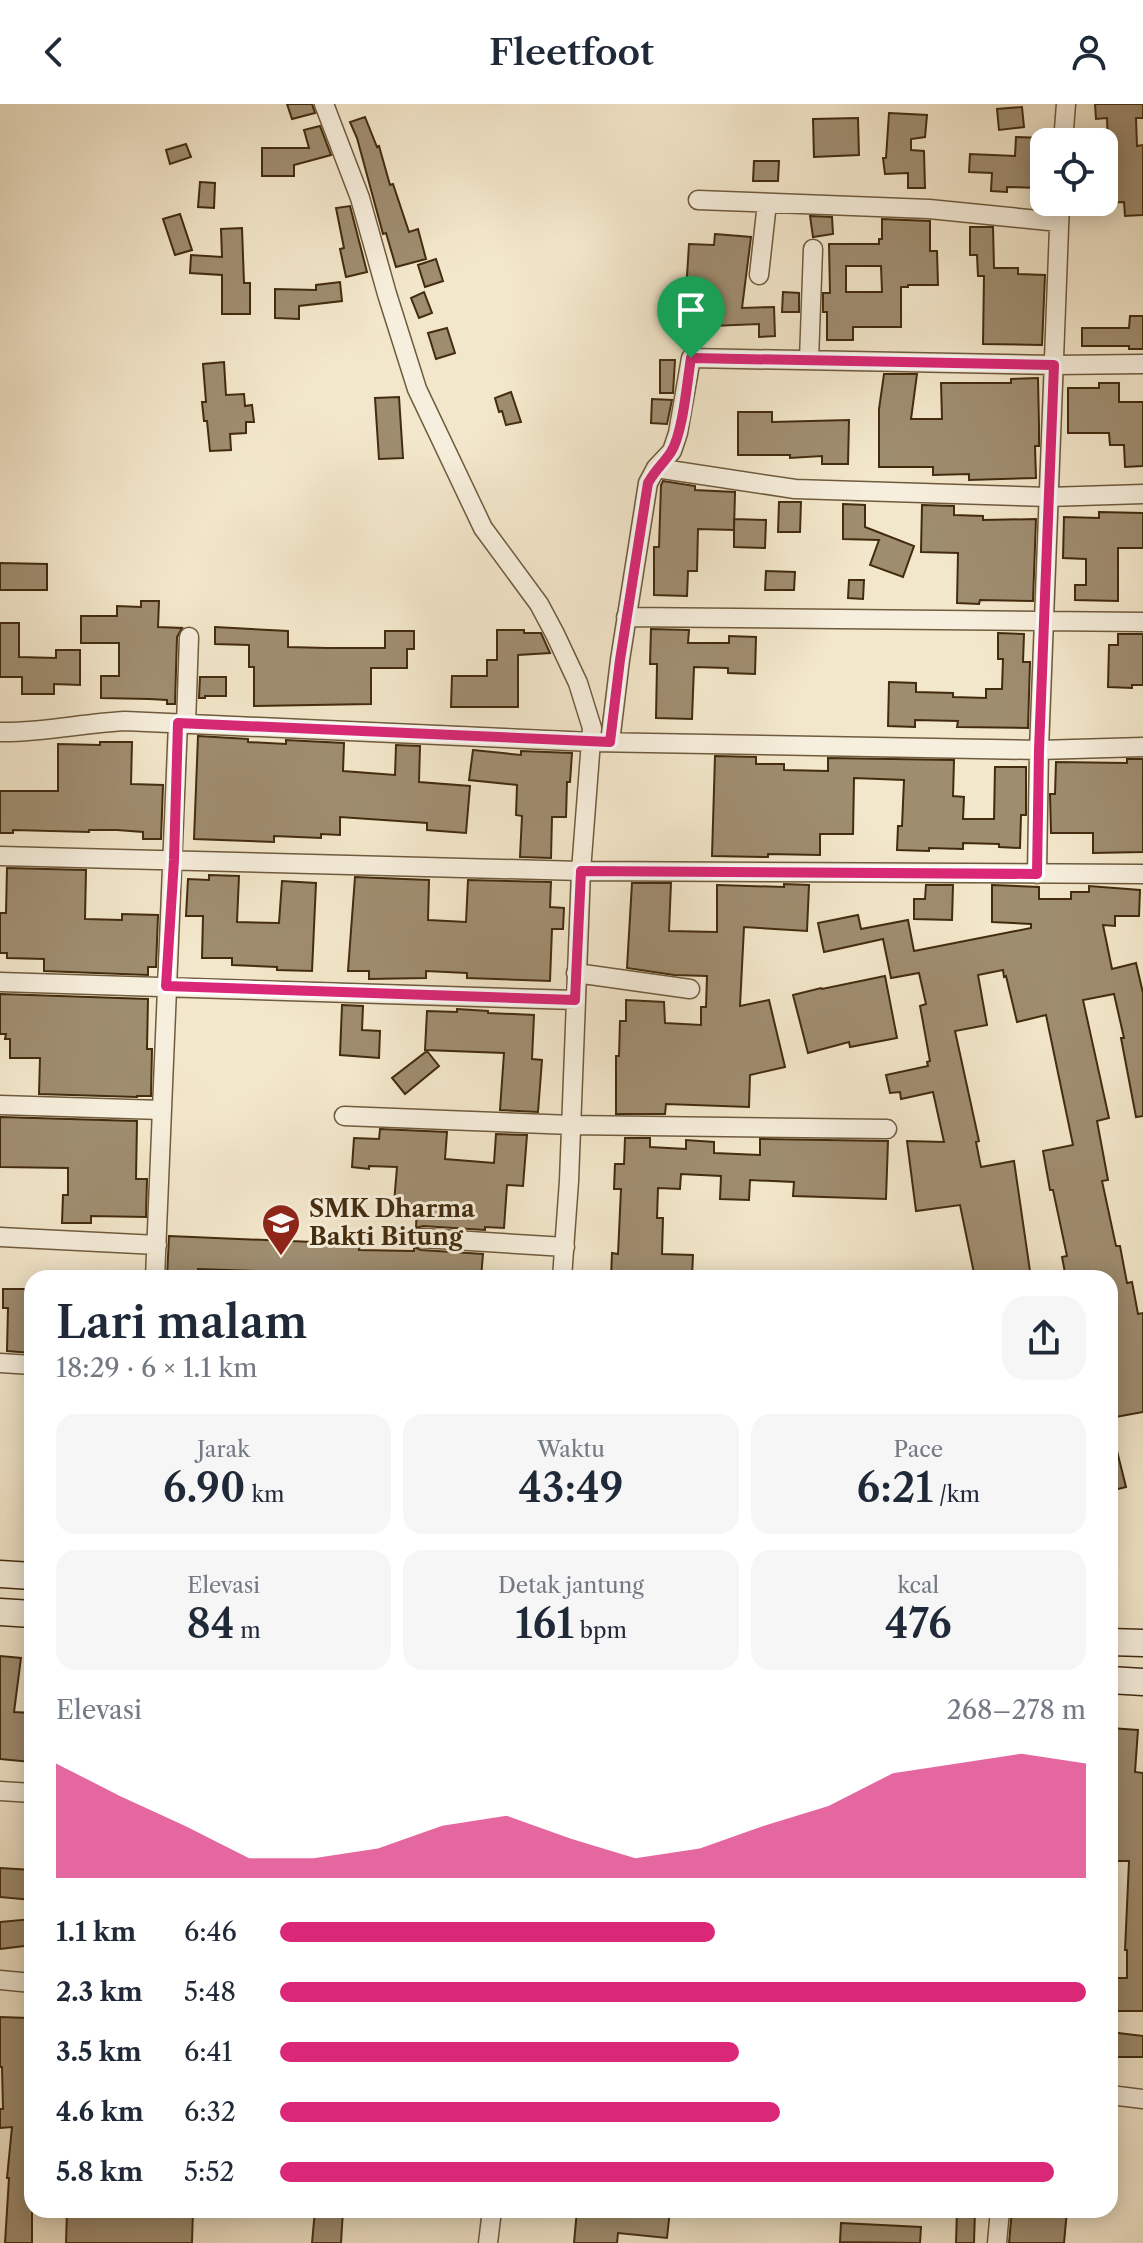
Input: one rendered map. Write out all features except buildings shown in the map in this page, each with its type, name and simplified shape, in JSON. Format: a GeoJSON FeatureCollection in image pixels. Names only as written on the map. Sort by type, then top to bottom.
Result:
{"type":"FeatureCollection","features":[{"type":"Feature","properties":{"kind":"street"},"geometry":{"type":"LineString","coordinates":[[324,104],[360,198],[417,389],[483,528],[539,604],[555,634],[578,683],[592,728],[601,742]]}},
{"type":"Feature","properties":{"kind":"street"},"geometry":{"type":"LineString","coordinates":[[1064,128],[1066,104]]}},
{"type":"Feature","properties":{"kind":"street"},"geometry":{"type":"LineString","coordinates":[[698,200],[929,209],[1059,222]]}},
{"type":"Feature","properties":{"kind":"street"},"geometry":{"type":"LineString","coordinates":[[759,275],[767,203]]}},
{"type":"Feature","properties":{"kind":"street"},"geometry":{"type":"LineString","coordinates":[[1037,874],[1059,216]]}},
{"type":"Feature","properties":{"kind":"street"},"geometry":{"type":"LineString","coordinates":[[809,360],[813,249]]}},
{"type":"Feature","properties":{"kind":"street"},"geometry":{"type":"LineString","coordinates":[[563,1270],[581,871],[648,483],[656,468],[672,451],[691,358],[1143,364]]}},
{"type":"Feature","properties":{"kind":"street"},"geometry":{"type":"LineString","coordinates":[[656,468],[795,489],[1048,497],[1143,494]]}},
{"type":"Feature","properties":{"kind":"street"},"geometry":{"type":"LineString","coordinates":[[626,617],[1143,622]]}},
{"type":"Feature","properties":{"kind":"street"},"geometry":{"type":"LineString","coordinates":[[155,1270],[166,986],[189,637]]}},
{"type":"Feature","properties":{"kind":"street"},"geometry":{"type":"LineString","coordinates":[[0,732],[20,733],[125,721],[601,742],[1039,750],[1143,747]]}},
{"type":"Feature","properties":{"kind":"street"},"geometry":{"type":"LineString","coordinates":[[0,856],[581,871],[1143,874]]}},
{"type":"Feature","properties":{"kind":"street"},"geometry":{"type":"LineString","coordinates":[[576,973],[690,989]]}},
{"type":"Feature","properties":{"kind":"street"},"geometry":{"type":"LineString","coordinates":[[0,982],[575,1000]]}},
{"type":"Feature","properties":{"kind":"street"},"geometry":{"type":"LineString","coordinates":[[0,1105],[162,1110]]}},
{"type":"Feature","properties":{"kind":"street"},"geometry":{"type":"LineString","coordinates":[[344,1116],[571,1125],[887,1129]]}},
{"type":"Feature","properties":{"kind":"street"},"geometry":{"type":"LineString","coordinates":[[0,1237],[157,1245]]}},
{"type":"Feature","properties":{"kind":"street"},"geometry":{"type":"LineString","coordinates":[[422,1238],[565,1247]]}},
{"type":"Feature","properties":{"kind":"street"},"geometry":{"type":"LineString","coordinates":[[0,1363],[24,1364]]}},
{"type":"Feature","properties":{"kind":"street"},"geometry":{"type":"LineString","coordinates":[[0,1574],[24,1576]]}},
{"type":"Feature","properties":{"kind":"street"},"geometry":{"type":"LineString","coordinates":[[0,1612],[24,1614]]}},
{"type":"Feature","properties":{"kind":"street"},"geometry":{"type":"LineString","coordinates":[[1118,1642],[1143,1643]]}},
{"type":"Feature","properties":{"kind":"street"},"geometry":{"type":"LineString","coordinates":[[1118,1680],[1143,1682]]}},
{"type":"Feature","properties":{"kind":"street"},"geometry":{"type":"LineString","coordinates":[[0,1791],[24,1792]]}},
{"type":"Feature","properties":{"kind":"street"},"geometry":{"type":"LineString","coordinates":[[0,1980],[24,1982]]}},
{"type":"Feature","properties":{"kind":"street"},"geometry":{"type":"LineString","coordinates":[[1118,2096],[1143,2099]]}},
{"type":"Feature","properties":{"kind":"street"},"geometry":{"type":"LineString","coordinates":[[488,2243],[491,2218]]}},
{"type":"Feature","properties":{"kind":"street"},"geometry":{"type":"LineString","coordinates":[[997,2243],[999,2218]]}},
{"type":"Feature","properties":{"kind":"place","name":"SMK Dharma Bakti Bitung"},"geometry":{"type":"Point","coordinates":[281,1257]}},
{"type":"Feature","properties":{"kind":"route"},"geometry":{"type":"LineString","coordinates":[[691,358],[1054,365],[1037,874],[581,871],[575,1000],[166,986],[178,723],[610,742],[648,483],[656,468],[672,451],[691,358]]}}]}
